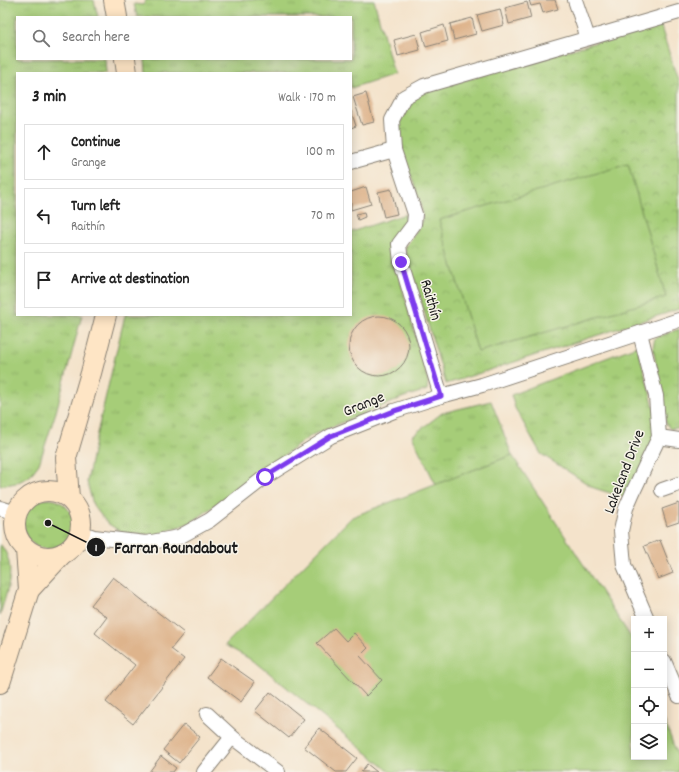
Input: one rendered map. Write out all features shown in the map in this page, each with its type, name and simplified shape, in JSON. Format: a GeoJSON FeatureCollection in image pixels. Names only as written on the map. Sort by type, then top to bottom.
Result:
{"type":"FeatureCollection","features":[{"type":"Feature","properties":{"kind":"main road"},"geometry":{"type":"LineString","coordinates":[[114,0],[117,16]]}},
{"type":"Feature","properties":{"kind":"main road"},"geometry":{"type":"LineString","coordinates":[[125,60],[126,72]]}},
{"type":"Feature","properties":{"kind":"main road"},"geometry":{"type":"LineString","coordinates":[[69,498],[66,458],[92,373],[106,316]]}},
{"type":"Feature","properties":{"kind":"main road"},"geometry":{"type":"LineString","coordinates":[[64,554],[54,557],[44,557],[35,555],[26,550],[20,542],[8,510],[20,505],[33,494],[66,458]]}},
{"type":"Feature","properties":{"kind":"main road"},"geometry":{"type":"LineString","coordinates":[[29,590],[77,541],[81,523],[80,514],[76,505],[61,493],[42,491],[33,494]]}},
{"type":"Feature","properties":{"kind":"main road"},"geometry":{"type":"LineString","coordinates":[[0,683],[29,590],[26,550]]}},
{"type":"Feature","properties":{"kind":"street"},"geometry":{"type":"LineString","coordinates":[[575,0],[588,38]]}},
{"type":"Feature","properties":{"kind":"street","name":"Raithín"},"geometry":{"type":"LineString","coordinates":[[441,396],[401,262],[399,244],[414,224],[416,214],[394,150],[392,120],[404,97],[424,86],[679,12]]}},
{"type":"Feature","properties":{"kind":"street"},"geometry":{"type":"LineString","coordinates":[[352,162],[394,150]]}},
{"type":"Feature","properties":{"kind":"street","name":"Grange"},"geometry":{"type":"LineString","coordinates":[[80,532],[94,537],[146,543],[179,537],[210,520],[265,477],[331,436],[394,411],[482,385],[679,320]]}},
{"type":"Feature","properties":{"kind":"street","name":"Lakeland Drive"},"geometry":{"type":"LineString","coordinates":[[640,333],[656,396],[658,437],[626,508],[621,531],[624,565],[645,616]]}},
{"type":"Feature","properties":{"kind":"street"},"geometry":{"type":"LineString","coordinates":[[658,437],[679,440]]}},
{"type":"Feature","properties":{"kind":"street"},"geometry":{"type":"LineString","coordinates":[[662,490],[679,484]]}},
{"type":"Feature","properties":{"kind":"street"},"geometry":{"type":"LineString","coordinates":[[667,668],[679,696]]}},
{"type":"Feature","properties":{"kind":"street"},"geometry":{"type":"LineString","coordinates":[[206,714],[232,737],[278,772]]}},
{"type":"Feature","properties":{"kind":"street"},"geometry":{"type":"LineString","coordinates":[[204,772],[232,737]]}},
{"type":"Feature","properties":{"kind":"green space"},"geometry":{"type":"Polygon","coordinates":[[[0,0],[94,0],[98,16],[16,16],[16,60],[105,60],[106,72],[16,72],[16,316],[82,316],[56,412],[39,464],[29,477],[16,483],[0,486],[0,0]]]}},
{"type":"Feature","properties":{"kind":"green space"},"geometry":{"type":"Polygon","coordinates":[[[146,0],[374,0],[394,74],[352,88],[352,72],[146,72],[145,60],[352,60],[352,16],[137,16],[134,4],[143,5],[146,0]]]}},
{"type":"Feature","properties":{"kind":"green space"},"geometry":{"type":"Polygon","coordinates":[[[660,24],[679,84],[679,309],[446,384],[405,248],[419,226],[422,215],[416,189],[402,150],[400,125],[403,113],[411,102],[423,92],[660,24]]]}},
{"type":"Feature","properties":{"kind":"green space"},"geometry":{"type":"Polygon","coordinates":[[[628,164],[666,297],[478,352],[439,220],[628,164]]]}},
{"type":"Feature","properties":{"kind":"green space"},"geometry":{"type":"Polygon","coordinates":[[[405,214],[406,221],[394,240],[393,254],[428,381],[427,390],[404,397],[312,435],[192,522],[156,535],[123,533],[107,523],[93,505],[87,482],[125,316],[352,316],[352,232],[405,214]]]}},
{"type":"Feature","properties":{"kind":"green space"},"geometry":{"type":"Polygon","coordinates":[[[679,329],[679,428],[670,429],[666,423],[653,347],[655,338],[679,329]]]}},
{"type":"Feature","properties":{"kind":"green space"},"geometry":{"type":"Polygon","coordinates":[[[637,346],[659,425],[630,499],[594,488],[541,454],[515,408],[511,395],[637,346]]]}},
{"type":"Feature","properties":{"kind":"green space"},"geometry":{"type":"Polygon","coordinates":[[[491,401],[512,455],[436,485],[412,436],[442,413],[491,401]]]}},
{"type":"Feature","properties":{"kind":"green space"},"geometry":{"type":"Polygon","coordinates":[[[512,455],[631,637],[631,760],[667,760],[667,728],[679,759],[679,772],[390,772],[257,663],[225,645],[352,517],[512,455]]]}},
{"type":"Feature","properties":{"kind":"green space"},"geometry":{"type":"Polygon","coordinates":[[[48,499],[62,503],[69,510],[73,524],[69,538],[62,545],[48,549],[34,545],[27,538],[23,524],[27,510],[34,503],[48,499]]]}},
{"type":"Feature","properties":{"kind":"green space"},"geometry":{"type":"Polygon","coordinates":[[[0,544],[9,561],[10,569],[8,588],[0,615],[0,544]]]}},
{"type":"Feature","properties":{"kind":"building"},"geometry":{"type":"Polygon","coordinates":[[[529,0],[555,0],[558,9],[543,13],[540,4],[531,6],[529,0]]]}},
{"type":"Feature","properties":{"kind":"building"},"geometry":{"type":"Polygon","coordinates":[[[527,2],[531,18],[509,24],[505,8],[527,2]]]}},
{"type":"Feature","properties":{"kind":"building"},"geometry":{"type":"Polygon","coordinates":[[[500,9],[504,25],[482,31],[477,15],[500,9]]]}},
{"type":"Feature","properties":{"kind":"building"},"geometry":{"type":"Polygon","coordinates":[[[472,18],[476,34],[454,40],[450,24],[472,18]]]}},
{"type":"Feature","properties":{"kind":"building"},"geometry":{"type":"Polygon","coordinates":[[[444,25],[448,41],[426,47],[422,32],[444,25]]]}},
{"type":"Feature","properties":{"kind":"building"},"geometry":{"type":"Polygon","coordinates":[[[416,34],[420,50],[398,56],[394,40],[416,34]]]}},
{"type":"Feature","properties":{"kind":"building"},"geometry":{"type":"Polygon","coordinates":[[[366,93],[374,122],[362,125],[353,97],[366,93]]]}},
{"type":"Feature","properties":{"kind":"building"},"geometry":{"type":"Polygon","coordinates":[[[352,114],[356,126],[352,128],[352,114]]]}},
{"type":"Feature","properties":{"kind":"building"},"geometry":{"type":"Polygon","coordinates":[[[366,187],[371,204],[352,210],[352,192],[366,187]]]}},
{"type":"Feature","properties":{"kind":"building"},"geometry":{"type":"Polygon","coordinates":[[[391,189],[397,214],[384,217],[378,192],[391,189]]]}},
{"type":"Feature","properties":{"kind":"building"},"geometry":{"type":"Polygon","coordinates":[[[364,212],[365,217],[358,220],[356,214],[364,212]]]}},
{"type":"Feature","properties":{"kind":"building"},"geometry":{"type":"Polygon","coordinates":[[[379,316],[395,321],[400,325],[404,330],[409,346],[404,362],[400,367],[395,371],[379,376],[363,371],[358,367],[354,362],[349,346],[354,330],[358,325],[363,321],[379,316]]]}},
{"type":"Feature","properties":{"kind":"building"},"geometry":{"type":"Polygon","coordinates":[[[679,503],[679,522],[667,526],[662,509],[679,503]]]}},
{"type":"Feature","properties":{"kind":"building"},"geometry":{"type":"Polygon","coordinates":[[[660,540],[673,573],[658,579],[644,546],[660,540]]]}},
{"type":"Feature","properties":{"kind":"building"},"geometry":{"type":"Polygon","coordinates":[[[113,577],[184,633],[171,649],[184,659],[133,724],[106,702],[135,665],[95,633],[107,617],[91,605],[113,577]]]}},
{"type":"Feature","properties":{"kind":"building"},"geometry":{"type":"Polygon","coordinates":[[[334,628],[346,641],[354,633],[368,648],[360,656],[382,680],[366,696],[317,643],[334,628]]]}},
{"type":"Feature","properties":{"kind":"building"},"geometry":{"type":"Polygon","coordinates":[[[221,658],[255,682],[241,702],[207,677],[221,658]]]}},
{"type":"Feature","properties":{"kind":"building"},"geometry":{"type":"Polygon","coordinates":[[[270,692],[304,719],[289,738],[255,711],[270,692]]]}},
{"type":"Feature","properties":{"kind":"building"},"geometry":{"type":"Polygon","coordinates":[[[184,724],[200,737],[179,763],[163,750],[184,724]]]}},
{"type":"Feature","properties":{"kind":"building"},"geometry":{"type":"Polygon","coordinates":[[[319,728],[357,758],[346,772],[336,772],[304,747],[319,728]]]}},
{"type":"Feature","properties":{"kind":"building"},"geometry":{"type":"Polygon","coordinates":[[[161,756],[176,768],[173,772],[149,772],[161,756]]]}},
{"type":"Feature","properties":{"kind":"building"},"geometry":{"type":"Polygon","coordinates":[[[367,764],[377,772],[361,772],[367,764]]]}},
{"type":"Feature","properties":{"kind":"place","name":"Farran Roundabout"},"geometry":{"type":"Point","coordinates":[48,523]}},
{"type":"Feature","properties":{"kind":"route"},"geometry":{"type":"LineString","coordinates":[[265,477],[331,436],[394,411],[441,396],[401,262]]}}]}
